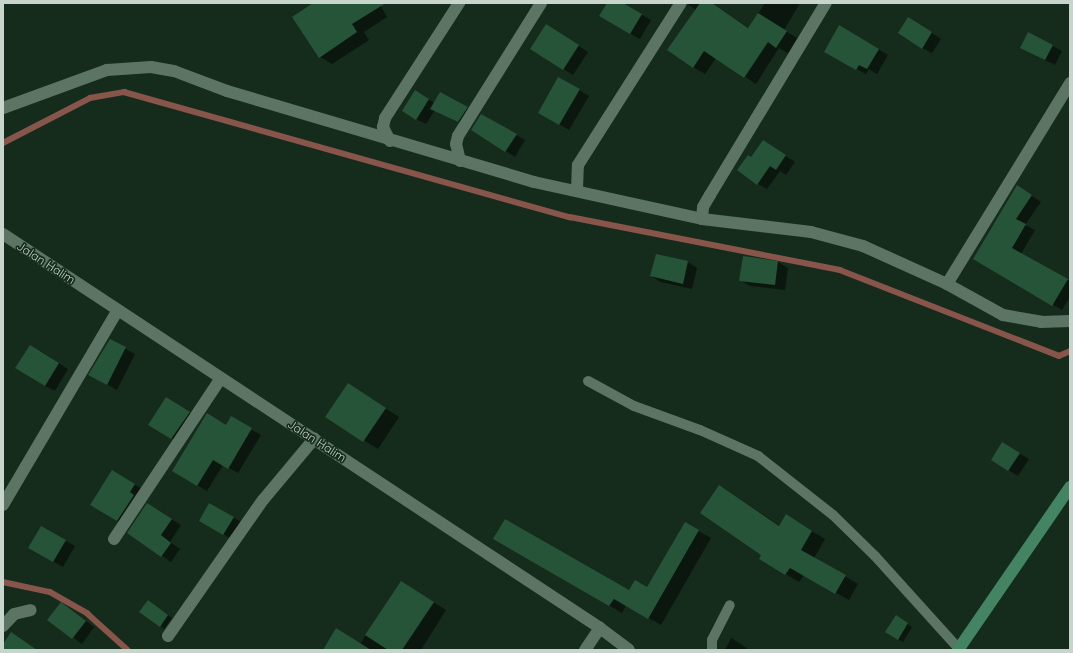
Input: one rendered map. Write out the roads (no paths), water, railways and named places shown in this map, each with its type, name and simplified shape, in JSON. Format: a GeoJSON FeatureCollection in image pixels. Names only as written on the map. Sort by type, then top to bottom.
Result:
{"type":"FeatureCollection","features":[{"type":"Feature","properties":{"kind":"main road"},"geometry":{"type":"LineString","coordinates":[[958,649],[1070,488]]}},
{"type":"Feature","properties":{"kind":"street"},"geometry":{"type":"LineString","coordinates":[[390,141],[383,127],[385,118],[459,3]]}},
{"type":"Feature","properties":{"kind":"street"},"geometry":{"type":"LineString","coordinates":[[460,161],[456,144],[458,136],[541,3]]}},
{"type":"Feature","properties":{"kind":"street"},"geometry":{"type":"LineString","coordinates":[[577,190],[578,166],[681,3]]}},
{"type":"Feature","properties":{"kind":"street"},"geometry":{"type":"LineString","coordinates":[[702,220],[703,207],[826,3]]}},
{"type":"Feature","properties":{"kind":"street"},"geometry":{"type":"LineString","coordinates":[[3,108],[106,70],[151,67],[190,76],[227,91],[390,141],[534,182],[577,190],[702,220],[811,232],[863,246],[947,284],[1003,315],[1041,322],[1070,321]]}},
{"type":"Feature","properties":{"kind":"street"},"geometry":{"type":"LineString","coordinates":[[947,284],[1070,83]]}},
{"type":"Feature","properties":{"kind":"street","name":"Jalan Halim"},"geometry":{"type":"LineString","coordinates":[[3,234],[600,628],[629,650]]}},
{"type":"Feature","properties":{"kind":"street"},"geometry":{"type":"LineString","coordinates":[[3,505],[118,310]]}},
{"type":"Feature","properties":{"kind":"street"},"geometry":{"type":"LineString","coordinates":[[114,539],[221,378]]}},
{"type":"Feature","properties":{"kind":"street"},"geometry":{"type":"LineString","coordinates":[[168,636],[263,500],[314,439]]}},
{"type":"Feature","properties":{"kind":"street"},"geometry":{"type":"LineString","coordinates":[[3,626],[14,614],[31,610]]}},
{"type":"Feature","properties":{"kind":"street"},"geometry":{"type":"LineString","coordinates":[[585,650],[600,628]]}},
{"type":"Feature","properties":{"kind":"lane"},"geometry":{"type":"LineString","coordinates":[[588,381],[634,406],[700,430],[758,456],[833,515],[875,556],[958,649]]}},
{"type":"Feature","properties":{"kind":"lane"},"geometry":{"type":"LineString","coordinates":[[712,650],[712,640],[730,605]]}},
{"type":"Feature","properties":{"kind":"waterway"},"geometry":{"type":"LineString","coordinates":[[3,143],[90,98],[124,92],[570,217],[840,270],[1059,356],[1070,351]]}},
{"type":"Feature","properties":{"kind":"waterway"},"geometry":{"type":"LineString","coordinates":[[3,582],[50,592],[87,613],[128,650]]}}]}
